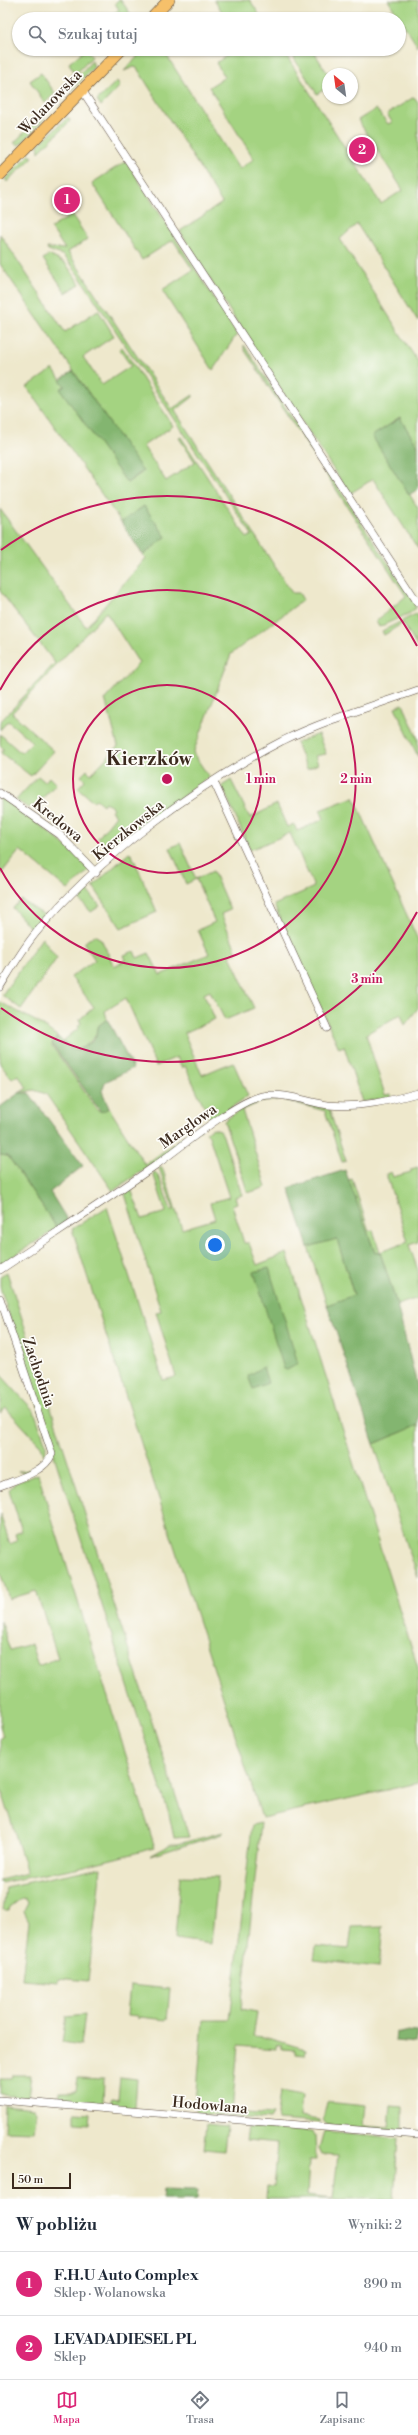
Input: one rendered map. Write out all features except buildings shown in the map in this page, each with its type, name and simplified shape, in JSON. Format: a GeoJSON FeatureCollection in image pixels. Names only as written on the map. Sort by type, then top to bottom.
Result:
{"type":"FeatureCollection","features":[{"type":"Feature","properties":{"kind":"main road"},"geometry":{"type":"LineString","coordinates":[[158,12],[169,0]]}},
{"type":"Feature","properties":{"kind":"main road","name":"Wolanowska"},"geometry":{"type":"LineString","coordinates":[[0,175],[115,56]]}},
{"type":"Feature","properties":{"kind":"street"},"geometry":{"type":"LineString","coordinates":[[82,90],[418,603]]}},
{"type":"Feature","properties":{"kind":"street","name":"Kierzkowska"},"geometry":{"type":"LineString","coordinates":[[0,987],[35,935],[96,873],[145,830],[214,782],[288,739],[418,690]]}},
{"type":"Feature","properties":{"kind":"street"},"geometry":{"type":"LineString","coordinates":[[214,782],[327,1028]]}},
{"type":"Feature","properties":{"kind":"street","name":"Kredowa"},"geometry":{"type":"LineString","coordinates":[[0,793],[60,835],[96,873]]}},
{"type":"Feature","properties":{"kind":"street","name":"Marglowa"},"geometry":{"type":"LineString","coordinates":[[0,1270],[234,1110],[254,1099],[272,1096],[323,1104],[350,1105],[385,1102],[418,1093]]}},
{"type":"Feature","properties":{"kind":"street","name":"Zachodnia"},"geometry":{"type":"LineString","coordinates":[[0,1298],[52,1454],[49,1461],[40,1468],[0,1486]]}},
{"type":"Feature","properties":{"kind":"street","name":"Hodowlana"},"geometry":{"type":"LineString","coordinates":[[0,2100],[418,2135]]}},
{"type":"Feature","properties":{"kind":"green space"},"geometry":{"type":"Polygon","coordinates":[[[118,0],[121,0],[129,12],[116,12],[119,10],[115,3],[118,0]]]}},
{"type":"Feature","properties":{"kind":"green space"},"geometry":{"type":"Polygon","coordinates":[[[214,0],[250,0],[258,12],[222,12],[214,0]]]}},
{"type":"Feature","properties":{"kind":"green space"},"geometry":{"type":"Polygon","coordinates":[[[388,0],[418,0],[418,47],[406,28],[406,12],[396,12],[388,0]]]}},
{"type":"Feature","properties":{"kind":"green space"},"geometry":{"type":"Polygon","coordinates":[[[78,56],[92,57],[64,86],[74,72],[69,63],[78,56]]]}},
{"type":"Feature","properties":{"kind":"green space"},"geometry":{"type":"Polygon","coordinates":[[[138,56],[167,56],[239,169],[254,159],[209,87],[225,77],[216,63],[226,56],[286,56],[381,204],[403,190],[358,120],[376,109],[388,124],[392,122],[387,114],[414,97],[418,102],[418,321],[357,224],[340,239],[418,362],[418,447],[400,418],[373,436],[418,508],[418,549],[373,479],[351,493],[347,490],[243,332],[180,231],[222,203],[137,68],[134,67],[124,71],[138,56]]]}},
{"type":"Feature","properties":{"kind":"green space"},"geometry":{"type":"Polygon","coordinates":[[[293,56],[316,56],[324,68],[322,68],[322,91],[317,94],[293,56]]]}},
{"type":"Feature","properties":{"kind":"green space"},"geometry":{"type":"Polygon","coordinates":[[[92,61],[94,67],[71,90],[68,90],[67,88],[92,61]]]}},
{"type":"Feature","properties":{"kind":"green space"},"geometry":{"type":"Polygon","coordinates":[[[41,73],[55,93],[45,103],[30,81],[41,73]]]}},
{"type":"Feature","properties":{"kind":"green space"},"geometry":{"type":"Polygon","coordinates":[[[117,81],[120,86],[101,106],[97,100],[117,81]]]}},
{"type":"Feature","properties":{"kind":"green space"},"geometry":{"type":"Polygon","coordinates":[[[42,114],[44,119],[22,143],[18,145],[14,143],[42,114]]]}},
{"type":"Feature","properties":{"kind":"green space"},"geometry":{"type":"Polygon","coordinates":[[[68,117],[70,121],[39,152],[38,145],[68,117]]]}},
{"type":"Feature","properties":{"kind":"green space"},"geometry":{"type":"Polygon","coordinates":[[[29,155],[33,157],[7,182],[5,179],[29,155]]]}},
{"type":"Feature","properties":{"kind":"green space"},"geometry":{"type":"Polygon","coordinates":[[[126,161],[237,334],[213,370],[162,290],[193,270],[173,240],[142,260],[92,183],[126,161]]]}},
{"type":"Feature","properties":{"kind":"green space"},"geometry":{"type":"Polygon","coordinates":[[[72,215],[88,239],[68,252],[172,409],[193,395],[193,397],[175,411],[292,593],[299,593],[303,600],[231,654],[193,753],[209,777],[111,850],[98,838],[116,815],[111,811],[113,808],[105,802],[103,805],[96,799],[94,802],[78,788],[85,780],[81,776],[87,770],[91,774],[118,746],[105,699],[139,663],[106,612],[12,713],[54,751],[31,776],[1,753],[4,749],[0,745],[0,734],[21,753],[32,742],[8,721],[0,730],[0,722],[55,663],[0,591],[0,509],[86,627],[146,558],[143,555],[166,537],[144,506],[121,522],[27,387],[53,369],[65,386],[61,389],[127,483],[143,472],[0,264],[0,234],[65,332],[98,310],[114,336],[83,357],[102,385],[131,366],[119,349],[122,347],[173,426],[143,446],[166,481],[195,462],[179,438],[181,437],[247,538],[252,535],[71,264],[62,255],[48,250],[47,248],[65,249],[51,228],[72,215]]]}},
{"type":"Feature","properties":{"kind":"green space"},"geometry":{"type":"Polygon","coordinates":[[[49,255],[66,264],[80,284],[66,293],[43,259],[49,255]]]}},
{"type":"Feature","properties":{"kind":"green space"},"geometry":{"type":"Polygon","coordinates":[[[244,345],[414,602],[416,608],[410,613],[379,627],[376,621],[406,596],[244,349],[244,345]]]}},
{"type":"Feature","properties":{"kind":"green space"},"geometry":{"type":"Polygon","coordinates":[[[73,371],[143,471],[127,483],[60,389],[65,386],[60,380],[73,371]]]}},
{"type":"Feature","properties":{"kind":"green space"},"geometry":{"type":"Polygon","coordinates":[[[400,418],[418,447],[418,489],[409,495],[372,436],[400,418]]]}},
{"type":"Feature","properties":{"kind":"green space"},"geometry":{"type":"Polygon","coordinates":[[[144,506],[166,537],[143,555],[121,522],[144,506]]]}},
{"type":"Feature","properties":{"kind":"green space"},"geometry":{"type":"Polygon","coordinates":[[[418,613],[418,648],[403,623],[384,635],[382,631],[418,613]]]}},
{"type":"Feature","properties":{"kind":"green space"},"geometry":{"type":"Polygon","coordinates":[[[403,704],[418,739],[418,757],[395,707],[403,704]]]}},
{"type":"Feature","properties":{"kind":"green space"},"geometry":{"type":"Polygon","coordinates":[[[318,734],[326,754],[315,756],[318,764],[307,769],[296,743],[318,734]]]}},
{"type":"Feature","properties":{"kind":"green space"},"geometry":{"type":"Polygon","coordinates":[[[38,776],[45,782],[49,777],[56,784],[36,805],[28,808],[16,800],[38,776]]]}},
{"type":"Feature","properties":{"kind":"green space"},"geometry":{"type":"Polygon","coordinates":[[[231,780],[250,818],[277,804],[287,827],[294,824],[297,831],[324,819],[320,810],[354,797],[418,940],[418,1008],[405,1025],[401,1014],[366,1034],[385,1095],[391,1094],[391,1097],[362,1102],[344,1046],[339,1048],[274,905],[314,887],[290,833],[250,850],[222,786],[231,780]]]}},
{"type":"Feature","properties":{"kind":"green space"},"geometry":{"type":"Polygon","coordinates":[[[0,797],[69,849],[89,870],[68,890],[20,850],[0,875],[0,797]]]}},
{"type":"Feature","properties":{"kind":"green space"},"geometry":{"type":"Polygon","coordinates":[[[180,843],[196,879],[186,884],[170,848],[180,843]]]}},
{"type":"Feature","properties":{"kind":"green space"},"geometry":{"type":"Polygon","coordinates":[[[129,853],[132,855],[157,912],[121,928],[93,886],[129,853]]]}},
{"type":"Feature","properties":{"kind":"green space"},"geometry":{"type":"Polygon","coordinates":[[[213,871],[230,910],[221,914],[237,952],[230,956],[254,1008],[225,1020],[210,991],[204,994],[215,1019],[184,1033],[202,1075],[233,1062],[248,1096],[211,1121],[185,1066],[182,1068],[177,1057],[156,1066],[126,998],[105,1011],[107,1019],[97,1027],[96,1035],[86,1046],[75,1050],[63,1041],[79,1028],[78,1027],[81,1023],[79,1020],[94,1007],[71,977],[95,960],[84,943],[94,935],[101,939],[114,966],[126,960],[124,955],[134,951],[137,958],[149,953],[160,975],[209,954],[198,930],[215,922],[196,879],[213,871]]]}},
{"type":"Feature","properties":{"kind":"green space"},"geometry":{"type":"Polygon","coordinates":[[[88,891],[100,906],[91,912],[79,899],[88,891]]]}},
{"type":"Feature","properties":{"kind":"green space"},"geometry":{"type":"Polygon","coordinates":[[[21,900],[44,915],[31,929],[13,908],[21,900]]]}},
{"type":"Feature","properties":{"kind":"green space"},"geometry":{"type":"Polygon","coordinates":[[[42,938],[57,958],[21,1009],[2,995],[42,938]]]}},
{"type":"Feature","properties":{"kind":"green space"},"geometry":{"type":"Polygon","coordinates":[[[0,1002],[39,1023],[58,1037],[53,1041],[52,1046],[98,1111],[109,1108],[145,1165],[201,1123],[201,1129],[113,1191],[46,1094],[34,1090],[19,1093],[27,1088],[18,1075],[12,1079],[0,1064],[0,1002]]]}},
{"type":"Feature","properties":{"kind":"green space"},"geometry":{"type":"Polygon","coordinates":[[[107,1019],[133,1068],[105,1082],[102,1091],[109,1108],[101,1112],[52,1044],[58,1037],[70,1048],[78,1050],[93,1041],[96,1035],[97,1027],[107,1019]]]}},
{"type":"Feature","properties":{"kind":"green space"},"geometry":{"type":"Polygon","coordinates":[[[19,1093],[29,1093],[83,1166],[50,1192],[68,1221],[57,1228],[8,1156],[0,1155],[0,1107],[19,1093]]]}},
{"type":"Feature","properties":{"kind":"green space"},"geometry":{"type":"Polygon","coordinates":[[[263,1099],[278,1100],[261,1102],[242,1110],[266,1187],[248,1193],[224,1121],[246,1106],[263,1099]]]}},
{"type":"Feature","properties":{"kind":"green space"},"geometry":{"type":"Polygon","coordinates":[[[284,1100],[329,1109],[346,1161],[342,1162],[325,1111],[284,1100]]]}},
{"type":"Feature","properties":{"kind":"green space"},"geometry":{"type":"Polygon","coordinates":[[[213,1128],[220,1130],[223,1136],[242,1195],[235,1197],[237,1203],[232,1205],[244,1243],[249,1243],[257,1265],[287,1253],[418,1668],[418,1783],[262,1818],[72,1229],[107,1207],[163,1380],[176,1377],[156,1312],[161,1311],[125,1194],[131,1189],[142,1219],[166,1212],[153,1173],[155,1172],[158,1175],[171,1210],[174,1210],[159,1168],[162,1167],[182,1229],[215,1219],[210,1203],[229,1197],[209,1136],[206,1132],[213,1128]]]}},
{"type":"Feature","properties":{"kind":"green space"},"geometry":{"type":"Polygon","coordinates":[[[0,1155],[8,1156],[57,1228],[0,1265],[0,1155]]]}},
{"type":"Feature","properties":{"kind":"green space"},"geometry":{"type":"Polygon","coordinates":[[[418,1167],[418,1242],[409,1245],[418,1270],[418,1298],[397,1305],[380,1252],[408,1242],[386,1174],[391,1172],[393,1177],[411,1172],[411,1169],[418,1167]]]}},
{"type":"Feature","properties":{"kind":"green space"},"geometry":{"type":"Polygon","coordinates":[[[345,1170],[375,1253],[380,1252],[397,1305],[418,1389],[418,1425],[374,1444],[327,1305],[354,1295],[337,1239],[308,1247],[289,1188],[345,1170]]]}},
{"type":"Feature","properties":{"kind":"green space"},"geometry":{"type":"Polygon","coordinates":[[[352,1179],[369,1231],[373,1230],[380,1252],[375,1253],[348,1180],[352,1179]]]}},
{"type":"Feature","properties":{"kind":"green space"},"geometry":{"type":"Polygon","coordinates":[[[337,1238],[354,1296],[327,1305],[308,1247],[337,1238]]]}},
{"type":"Feature","properties":{"kind":"green space"},"geometry":{"type":"Polygon","coordinates":[[[269,1268],[297,1360],[296,1365],[287,1370],[284,1369],[254,1272],[269,1268]]]}},
{"type":"Feature","properties":{"kind":"green space"},"geometry":{"type":"Polygon","coordinates":[[[7,1272],[189,1837],[174,1838],[169,1814],[0,1287],[0,1276],[7,1272]]]}},
{"type":"Feature","properties":{"kind":"green space"},"geometry":{"type":"Polygon","coordinates":[[[263,1367],[268,1383],[253,1389],[248,1376],[263,1367]]]}},
{"type":"Feature","properties":{"kind":"green space"},"geometry":{"type":"Polygon","coordinates":[[[0,1374],[34,1411],[46,1444],[45,1461],[25,1473],[18,1471],[33,1468],[45,1457],[41,1446],[6,1408],[0,1413],[0,1374]]]}},
{"type":"Feature","properties":{"kind":"green space"},"geometry":{"type":"Polygon","coordinates":[[[418,1425],[418,1578],[374,1444],[418,1425]]]}},
{"type":"Feature","properties":{"kind":"green space"},"geometry":{"type":"Polygon","coordinates":[[[38,1474],[155,1848],[80,1867],[0,1883],[0,1880],[27,1873],[0,1785],[0,1738],[3,1736],[0,1727],[0,1621],[10,1650],[31,1644],[38,1666],[58,1658],[36,1591],[9,1599],[0,1571],[0,1514],[10,1544],[17,1541],[15,1534],[22,1531],[9,1490],[15,1483],[38,1474]]]}},
{"type":"Feature","properties":{"kind":"green space"},"geometry":{"type":"Polygon","coordinates":[[[261,1823],[241,2010],[257,2013],[253,2036],[273,2039],[306,2049],[305,2055],[295,2054],[295,2050],[282,2049],[282,2046],[277,2045],[277,2049],[238,2046],[232,2112],[272,2115],[269,2120],[195,2113],[203,2020],[230,2020],[252,1825],[261,1823]]]}},
{"type":"Feature","properties":{"kind":"green space"},"geometry":{"type":"Polygon","coordinates":[[[223,1832],[222,1834],[150,1856],[172,1844],[178,1844],[223,1832]]]}},
{"type":"Feature","properties":{"kind":"green space"},"geometry":{"type":"Polygon","coordinates":[[[101,1867],[88,1981],[58,1978],[58,1982],[22,1979],[29,1921],[24,1911],[28,1903],[26,1899],[22,1898],[10,1907],[9,1910],[3,1910],[6,1887],[101,1867]]]}},
{"type":"Feature","properties":{"kind":"green space"},"geometry":{"type":"Polygon","coordinates":[[[180,1876],[218,1877],[211,1944],[175,1939],[180,1876]]]}},
{"type":"Feature","properties":{"kind":"green space"},"geometry":{"type":"Polygon","coordinates":[[[383,1926],[379,1967],[314,1960],[316,1946],[349,1949],[352,1927],[383,1926]]]}},
{"type":"Feature","properties":{"kind":"green space"},"geometry":{"type":"Polygon","coordinates":[[[130,1985],[170,1989],[167,2020],[140,2017],[138,2019],[138,2016],[127,2015],[130,1985]]]}},
{"type":"Feature","properties":{"kind":"green space"},"geometry":{"type":"Polygon","coordinates":[[[85,2014],[81,2045],[62,2042],[66,2016],[85,2014]]]}},
{"type":"Feature","properties":{"kind":"green space"},"geometry":{"type":"Polygon","coordinates":[[[396,2031],[418,2033],[416,2043],[395,2041],[396,2031]]]}},
{"type":"Feature","properties":{"kind":"green space"},"geometry":{"type":"Polygon","coordinates":[[[12,2075],[31,2075],[28,2097],[0,2095],[0,2078],[11,2078],[12,2075]]]}},
{"type":"Feature","properties":{"kind":"green space"},"geometry":{"type":"Polygon","coordinates":[[[120,2077],[137,2079],[135,2108],[111,2106],[109,2104],[111,2099],[118,2100],[120,2077]]]}},
{"type":"Feature","properties":{"kind":"green space"},"geometry":{"type":"Polygon","coordinates":[[[78,2078],[104,2079],[103,2105],[59,2101],[60,2091],[76,2091],[78,2078]]]}},
{"type":"Feature","properties":{"kind":"green space"},"geometry":{"type":"Polygon","coordinates":[[[280,2091],[302,2095],[300,2117],[319,2120],[319,2123],[278,2120],[277,2115],[280,2091]]]}},
{"type":"Feature","properties":{"kind":"green space"},"geometry":{"type":"Polygon","coordinates":[[[327,2102],[365,2106],[363,2125],[389,2127],[391,2105],[403,2106],[403,2128],[409,2128],[408,2131],[327,2125],[323,2120],[327,2102]]]}},
{"type":"Feature","properties":{"kind":"green space"},"geometry":{"type":"Polygon","coordinates":[[[5,2105],[35,2108],[37,2111],[34,2132],[4,2131],[5,2105]]]}},
{"type":"Feature","properties":{"kind":"green space"},"geometry":{"type":"Polygon","coordinates":[[[75,2112],[90,2113],[89,2124],[75,2123],[75,2112]]]}},
{"type":"Feature","properties":{"kind":"green space"},"geometry":{"type":"Polygon","coordinates":[[[207,2124],[227,2126],[224,2151],[204,2149],[207,2124]]]}},
{"type":"Feature","properties":{"kind":"green space"},"geometry":{"type":"Polygon","coordinates":[[[248,2127],[313,2132],[315,2135],[316,2160],[309,2160],[307,2196],[333,2199],[266,2199],[267,2186],[274,2187],[278,2143],[246,2140],[248,2127]]]}},
{"type":"Feature","properties":{"kind":"green space"},"geometry":{"type":"Polygon","coordinates":[[[325,2131],[398,2138],[394,2199],[333,2199],[338,2156],[322,2155],[319,2149],[325,2131]]]}},
{"type":"Feature","properties":{"kind":"green space"},"geometry":{"type":"Polygon","coordinates":[[[163,2189],[197,2190],[196,2199],[162,2199],[163,2189]]]}},
{"type":"Feature","properties":{"kind":"place","name":"LEVADADIESEL PL"},"geometry":{"type":"Point","coordinates":[362,150]}},
{"type":"Feature","properties":{"kind":"place","name":"F.H.U Auto Complex"},"geometry":{"type":"Point","coordinates":[67,200]}},
{"type":"Feature","properties":{"kind":"district","name":"Kierzków"},"geometry":{"type":"Point","coordinates":[149,758]}}]}
